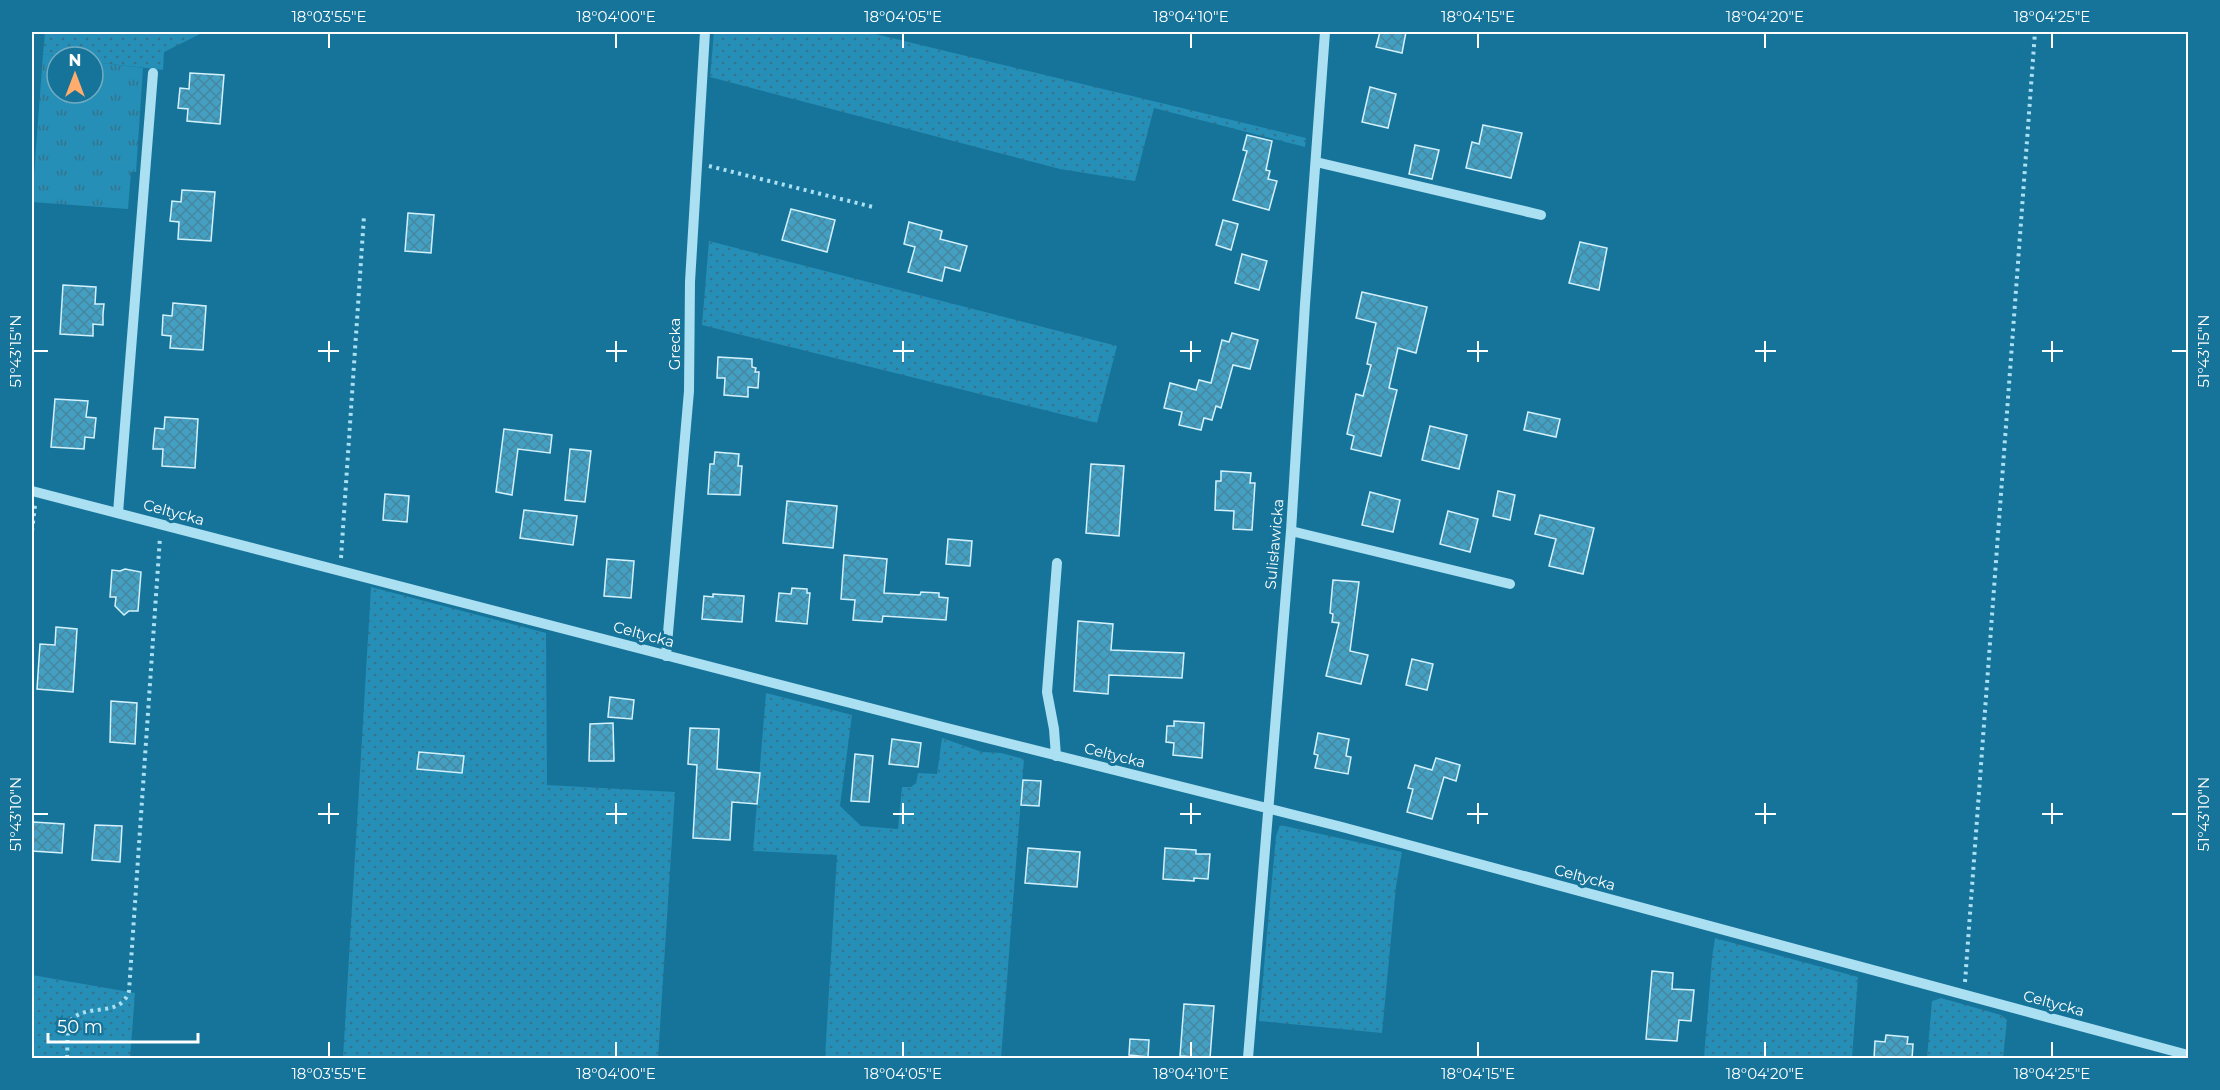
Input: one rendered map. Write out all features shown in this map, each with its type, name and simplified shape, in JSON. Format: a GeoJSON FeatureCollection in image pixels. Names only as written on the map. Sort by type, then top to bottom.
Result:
{"type":"FeatureCollection","features":[{"type":"Feature","properties":{"kind":"street","name":"Grecka"},"geometry":{"type":"LineString","coordinates":[[666,656],[689,391],[690,282],[705,32]]}},
{"type":"Feature","properties":{"kind":"street","name":"Sulisławicka"},"geometry":{"type":"LineString","coordinates":[[1248,1059],[1270,811],[1276,695],[1291,531],[1305,304],[1326,32]]}},
{"type":"Feature","properties":{"kind":"street"},"geometry":{"type":"LineString","coordinates":[[118,513],[153,73]]}},
{"type":"Feature","properties":{"kind":"street"},"geometry":{"type":"LineString","coordinates":[[1316,162],[1540,215]]}},
{"type":"Feature","properties":{"kind":"street","name":"Celtycka"},"geometry":{"type":"LineString","coordinates":[[34,492],[1270,811],[1353,830],[2188,1054]]}},
{"type":"Feature","properties":{"kind":"street"},"geometry":{"type":"LineString","coordinates":[[1291,531],[1510,584]]}},
{"type":"Feature","properties":{"kind":"street"},"geometry":{"type":"LineString","coordinates":[[1056,756],[1055,735],[1047,692],[1057,563]]}},
{"type":"Feature","properties":{"kind":"path"},"geometry":{"type":"LineString","coordinates":[[1964,995],[2035,32]]}},
{"type":"Feature","properties":{"kind":"path"},"geometry":{"type":"LineString","coordinates":[[697,164],[735,171],[873,207]]}},
{"type":"Feature","properties":{"kind":"path"},"geometry":{"type":"LineString","coordinates":[[340,571],[364,216]]}},
{"type":"Feature","properties":{"kind":"path"},"geometry":{"type":"LineString","coordinates":[[32,531],[34,492]]}},
{"type":"Feature","properties":{"kind":"path"},"geometry":{"type":"LineString","coordinates":[[67,1059],[68,1029],[72,1019],[86,1010],[113,1008],[121,1005],[127,999],[129,991],[161,524]]}},
{"type":"Feature","properties":{"kind":"green space"},"geometry":{"type":"Polygon","coordinates":[[[45,32],[204,32],[164,52],[163,70],[105,63],[105,45],[45,45],[45,54],[43,54],[45,32]]]}},
{"type":"Feature","properties":{"kind":"green space"},"geometry":{"type":"Polygon","coordinates":[[[714,32],[867,32],[1306,138],[1305,147],[1154,108],[1135,181],[1060,169],[710,77],[714,32]]]}},
{"type":"Feature","properties":{"kind":"green space"},"geometry":{"type":"Polygon","coordinates":[[[43,54],[45,54],[45,105],[105,105],[105,63],[143,68],[136,172],[131,172],[128,209],[32,202],[43,54]]]}},
{"type":"Feature","properties":{"kind":"green space"},"geometry":{"type":"Polygon","coordinates":[[[709,241],[1117,346],[1097,423],[702,325],[709,241]]]}},
{"type":"Feature","properties":{"kind":"green space"},"geometry":{"type":"Polygon","coordinates":[[[371,587],[546,633],[547,785],[675,792],[658,1058],[343,1058],[371,587]]]}},
{"type":"Feature","properties":{"kind":"green space"},"geometry":{"type":"Polygon","coordinates":[[[766,693],[852,715],[840,806],[861,826],[898,829],[902,787],[911,787],[916,783],[918,773],[937,774],[942,738],[982,752],[1001,753],[1024,759],[1001,1058],[825,1058],[837,855],[753,851],[766,693]]]}},
{"type":"Feature","properties":{"kind":"green space"},"geometry":{"type":"Polygon","coordinates":[[[1280,825],[1402,852],[1396,886],[1382,1033],[1259,1021],[1276,836],[1280,825]]]}},
{"type":"Feature","properties":{"kind":"green space"},"geometry":{"type":"Polygon","coordinates":[[[1715,938],[1858,977],[1852,1058],[1704,1058],[1715,938]]]}},
{"type":"Feature","properties":{"kind":"green space"},"geometry":{"type":"Polygon","coordinates":[[[32,975],[135,993],[130,1058],[32,1058],[32,975]]]}},
{"type":"Feature","properties":{"kind":"green space"},"geometry":{"type":"Polygon","coordinates":[[[1941,998],[2001,1015],[2007,1020],[2003,1058],[1927,1058],[1932,1001],[1941,998]]]}},
{"type":"Feature","properties":{"kind":"building"},"geometry":{"type":"Polygon","coordinates":[[[1380,32],[1406,32],[1402,53],[1376,47],[1380,32]]]}},
{"type":"Feature","properties":{"kind":"building"},"geometry":{"type":"Polygon","coordinates":[[[190,73],[224,75],[220,124],[187,121],[188,109],[178,108],[180,88],[189,89],[190,73]]]}},
{"type":"Feature","properties":{"kind":"building"},"geometry":{"type":"Polygon","coordinates":[[[1370,87],[1396,94],[1388,128],[1362,122],[1370,87]]]}},
{"type":"Feature","properties":{"kind":"building"},"geometry":{"type":"Polygon","coordinates":[[[1483,125],[1522,133],[1511,178],[1466,168],[1472,142],[1479,144],[1483,125]]]}},
{"type":"Feature","properties":{"kind":"building"},"geometry":{"type":"Polygon","coordinates":[[[1247,135],[1272,141],[1266,170],[1270,171],[1268,179],[1277,181],[1269,210],[1233,200],[1247,151],[1243,150],[1247,135]]]}},
{"type":"Feature","properties":{"kind":"building"},"geometry":{"type":"Polygon","coordinates":[[[1415,145],[1439,150],[1432,179],[1409,174],[1415,145]]]}},
{"type":"Feature","properties":{"kind":"building"},"geometry":{"type":"Polygon","coordinates":[[[182,190],[215,192],[211,241],[178,239],[179,222],[170,221],[172,201],[181,202],[182,190]]]}},
{"type":"Feature","properties":{"kind":"building"},"geometry":{"type":"Polygon","coordinates":[[[791,209],[835,220],[827,252],[782,240],[791,209]]]}},
{"type":"Feature","properties":{"kind":"building"},"geometry":{"type":"Polygon","coordinates":[[[408,213],[434,215],[431,253],[405,251],[408,213]]]}},
{"type":"Feature","properties":{"kind":"building"},"geometry":{"type":"Polygon","coordinates":[[[1223,220],[1238,224],[1231,250],[1216,245],[1223,220]]]}},
{"type":"Feature","properties":{"kind":"building"},"geometry":{"type":"Polygon","coordinates":[[[909,222],[942,231],[940,239],[967,246],[960,271],[945,267],[942,281],[908,272],[915,247],[904,244],[909,222]]]}},
{"type":"Feature","properties":{"kind":"building"},"geometry":{"type":"Polygon","coordinates":[[[1580,242],[1607,248],[1599,290],[1569,283],[1580,242]]]}},
{"type":"Feature","properties":{"kind":"building"},"geometry":{"type":"Polygon","coordinates":[[[1242,254],[1267,261],[1259,290],[1235,283],[1242,254]]]}},
{"type":"Feature","properties":{"kind":"building"},"geometry":{"type":"Polygon","coordinates":[[[63,285],[96,287],[95,304],[104,304],[103,325],[93,324],[93,336],[60,334],[63,285]]]}},
{"type":"Feature","properties":{"kind":"building"},"geometry":{"type":"Polygon","coordinates":[[[1362,292],[1427,307],[1416,353],[1398,348],[1389,388],[1397,390],[1381,456],[1351,449],[1354,436],[1347,434],[1356,394],[1363,396],[1371,365],[1367,364],[1376,323],[1356,318],[1362,292]]]}},
{"type":"Feature","properties":{"kind":"building"},"geometry":{"type":"Polygon","coordinates":[[[173,303],[206,306],[203,350],[170,348],[171,336],[162,335],[163,315],[172,316],[173,303]]]}},
{"type":"Feature","properties":{"kind":"building"},"geometry":{"type":"Polygon","coordinates":[[[1232,333],[1258,340],[1250,369],[1233,365],[1221,408],[1216,406],[1212,420],[1204,418],[1201,430],[1179,425],[1182,412],[1164,408],[1170,383],[1196,390],[1199,380],[1211,383],[1222,340],[1229,342],[1232,333]]]}},
{"type":"Feature","properties":{"kind":"building"},"geometry":{"type":"Polygon","coordinates":[[[718,357],[752,359],[752,367],[756,368],[755,372],[759,372],[758,388],[748,387],[748,397],[724,395],[725,378],[717,378],[718,357]]]}},
{"type":"Feature","properties":{"kind":"building"},"geometry":{"type":"Polygon","coordinates":[[[55,399],[88,401],[86,417],[96,418],[94,438],[85,437],[84,449],[51,447],[55,399]]]}},
{"type":"Feature","properties":{"kind":"building"},"geometry":{"type":"Polygon","coordinates":[[[1528,412],[1560,419],[1556,437],[1524,430],[1528,412]]]}},
{"type":"Feature","properties":{"kind":"building"},"geometry":{"type":"Polygon","coordinates":[[[165,417],[198,419],[195,468],[162,466],[163,449],[153,449],[155,428],[164,429],[165,417]]]}},
{"type":"Feature","properties":{"kind":"building"},"geometry":{"type":"Polygon","coordinates":[[[1430,426],[1467,435],[1459,469],[1422,460],[1430,426]]]}},
{"type":"Feature","properties":{"kind":"building"},"geometry":{"type":"Polygon","coordinates":[[[504,429],[552,435],[550,453],[518,449],[512,495],[496,492],[504,429]]]}},
{"type":"Feature","properties":{"kind":"building"},"geometry":{"type":"Polygon","coordinates":[[[570,449],[591,451],[585,502],[565,500],[570,449]]]}},
{"type":"Feature","properties":{"kind":"building"},"geometry":{"type":"Polygon","coordinates":[[[715,452],[739,454],[738,466],[742,466],[740,495],[708,494],[710,464],[714,464],[715,452]]]}},
{"type":"Feature","properties":{"kind":"building"},"geometry":{"type":"Polygon","coordinates":[[[1091,464],[1124,466],[1119,536],[1086,533],[1091,464]]]}},
{"type":"Feature","properties":{"kind":"building"},"geometry":{"type":"Polygon","coordinates":[[[1221,471],[1251,473],[1250,483],[1255,483],[1252,530],[1233,529],[1234,511],[1215,510],[1216,481],[1221,481],[1221,471]]]}},
{"type":"Feature","properties":{"kind":"building"},"geometry":{"type":"Polygon","coordinates":[[[1498,491],[1515,495],[1510,520],[1493,516],[1498,491]]]}},
{"type":"Feature","properties":{"kind":"building"},"geometry":{"type":"Polygon","coordinates":[[[1370,492],[1400,500],[1393,532],[1362,525],[1370,492]]]}},
{"type":"Feature","properties":{"kind":"building"},"geometry":{"type":"Polygon","coordinates":[[[385,494],[409,496],[407,522],[383,520],[385,494]]]}},
{"type":"Feature","properties":{"kind":"building"},"geometry":{"type":"Polygon","coordinates":[[[787,501],[837,506],[833,548],[783,543],[787,501]]]}},
{"type":"Feature","properties":{"kind":"building"},"geometry":{"type":"Polygon","coordinates":[[[524,510],[577,516],[573,545],[520,538],[524,510]]]}},
{"type":"Feature","properties":{"kind":"building"},"geometry":{"type":"Polygon","coordinates":[[[1448,511],[1478,519],[1470,552],[1440,544],[1448,511]]]}},
{"type":"Feature","properties":{"kind":"building"},"geometry":{"type":"Polygon","coordinates":[[[1540,515],[1594,528],[1583,574],[1549,566],[1556,539],[1535,534],[1540,515]]]}},
{"type":"Feature","properties":{"kind":"building"},"geometry":{"type":"Polygon","coordinates":[[[948,539],[972,541],[970,566],[946,564],[948,539]]]}},
{"type":"Feature","properties":{"kind":"building"},"geometry":{"type":"Polygon","coordinates":[[[844,555],[887,559],[884,593],[920,595],[921,592],[939,593],[939,597],[948,598],[946,620],[883,616],[882,622],[853,620],[855,600],[841,599],[844,555]]]}},
{"type":"Feature","properties":{"kind":"building"},"geometry":{"type":"Polygon","coordinates":[[[607,559],[634,561],[631,598],[604,596],[607,559]]]}},
{"type":"Feature","properties":{"kind":"building"},"geometry":{"type":"Polygon","coordinates":[[[125,569],[141,572],[138,611],[129,611],[124,615],[115,606],[116,597],[110,597],[112,570],[125,569]]]}},
{"type":"Feature","properties":{"kind":"building"},"geometry":{"type":"Polygon","coordinates":[[[1333,580],[1359,582],[1350,651],[1368,655],[1361,684],[1326,676],[1339,623],[1332,622],[1333,614],[1330,613],[1333,580]]]}},
{"type":"Feature","properties":{"kind":"building"},"geometry":{"type":"Polygon","coordinates":[[[792,588],[807,589],[807,593],[810,593],[807,624],[776,621],[779,593],[791,594],[792,588]]]}},
{"type":"Feature","properties":{"kind":"building"},"geometry":{"type":"Polygon","coordinates":[[[713,594],[744,596],[742,622],[702,619],[704,596],[713,597],[713,594]]]}},
{"type":"Feature","properties":{"kind":"building"},"geometry":{"type":"Polygon","coordinates":[[[1078,621],[1113,624],[1111,650],[1184,653],[1182,678],[1109,675],[1108,694],[1074,691],[1078,621]]]}},
{"type":"Feature","properties":{"kind":"building"},"geometry":{"type":"Polygon","coordinates":[[[56,627],[77,629],[73,692],[37,689],[40,644],[55,645],[56,627]]]}},
{"type":"Feature","properties":{"kind":"building"},"geometry":{"type":"Polygon","coordinates":[[[1412,659],[1433,664],[1427,690],[1406,685],[1412,659]]]}},
{"type":"Feature","properties":{"kind":"building"},"geometry":{"type":"Polygon","coordinates":[[[610,697],[634,700],[632,719],[608,717],[610,697]]]}},
{"type":"Feature","properties":{"kind":"building"},"geometry":{"type":"Polygon","coordinates":[[[111,701],[137,703],[135,744],[110,742],[111,701]]]}},
{"type":"Feature","properties":{"kind":"building"},"geometry":{"type":"Polygon","coordinates":[[[1174,721],[1204,723],[1202,758],[1173,755],[1174,743],[1166,742],[1167,726],[1174,726],[1174,721]]]}},
{"type":"Feature","properties":{"kind":"building"},"geometry":{"type":"Polygon","coordinates":[[[613,723],[614,761],[589,761],[590,724],[613,723]]]}},
{"type":"Feature","properties":{"kind":"building"},"geometry":{"type":"Polygon","coordinates":[[[690,728],[719,729],[717,769],[760,773],[757,804],[732,802],[730,840],[693,838],[697,765],[688,764],[690,728]]]}},
{"type":"Feature","properties":{"kind":"building"},"geometry":{"type":"Polygon","coordinates":[[[1318,733],[1349,739],[1346,756],[1351,757],[1348,774],[1315,768],[1318,755],[1314,754],[1318,733]]]}},
{"type":"Feature","properties":{"kind":"building"},"geometry":{"type":"Polygon","coordinates":[[[892,739],[921,743],[918,767],[889,764],[892,739]]]}},
{"type":"Feature","properties":{"kind":"building"},"geometry":{"type":"Polygon","coordinates":[[[419,752],[464,756],[462,773],[417,769],[419,752]]]}},
{"type":"Feature","properties":{"kind":"building"},"geometry":{"type":"Polygon","coordinates":[[[855,754],[873,756],[869,802],[851,801],[855,754]]]}},
{"type":"Feature","properties":{"kind":"building"},"geometry":{"type":"Polygon","coordinates":[[[1436,758],[1460,765],[1456,781],[1444,777],[1432,819],[1407,812],[1413,789],[1408,788],[1415,765],[1432,770],[1436,758]]]}},
{"type":"Feature","properties":{"kind":"building"},"geometry":{"type":"Polygon","coordinates":[[[1023,780],[1041,781],[1039,806],[1021,805],[1023,780]]]}},
{"type":"Feature","properties":{"kind":"building"},"geometry":{"type":"Polygon","coordinates":[[[33,822],[64,824],[62,853],[32,851],[33,822]]]}},
{"type":"Feature","properties":{"kind":"building"},"geometry":{"type":"Polygon","coordinates":[[[95,825],[122,826],[120,862],[92,860],[95,825]]]}},
{"type":"Feature","properties":{"kind":"building"},"geometry":{"type":"Polygon","coordinates":[[[1028,848],[1080,852],[1077,887],[1025,883],[1028,848]]]}},
{"type":"Feature","properties":{"kind":"building"},"geometry":{"type":"Polygon","coordinates":[[[1165,848],[1196,850],[1196,854],[1210,854],[1208,879],[1194,878],[1194,881],[1163,879],[1165,848]]]}},
{"type":"Feature","properties":{"kind":"building"},"geometry":{"type":"Polygon","coordinates":[[[1652,971],[1673,973],[1672,989],[1694,990],[1691,1021],[1679,1020],[1677,1041],[1646,1039],[1652,971]]]}},
{"type":"Feature","properties":{"kind":"building"},"geometry":{"type":"Polygon","coordinates":[[[1184,1004],[1214,1006],[1210,1058],[1180,1056],[1184,1004]]]}},
{"type":"Feature","properties":{"kind":"building"},"geometry":{"type":"Polygon","coordinates":[[[1886,1035],[1908,1037],[1907,1044],[1913,1044],[1912,1059],[1874,1059],[1875,1041],[1885,1042],[1886,1035]]]}},
{"type":"Feature","properties":{"kind":"building"},"geometry":{"type":"Polygon","coordinates":[[[1130,1039],[1149,1040],[1148,1057],[1129,1055],[1130,1039]]]}}]}
